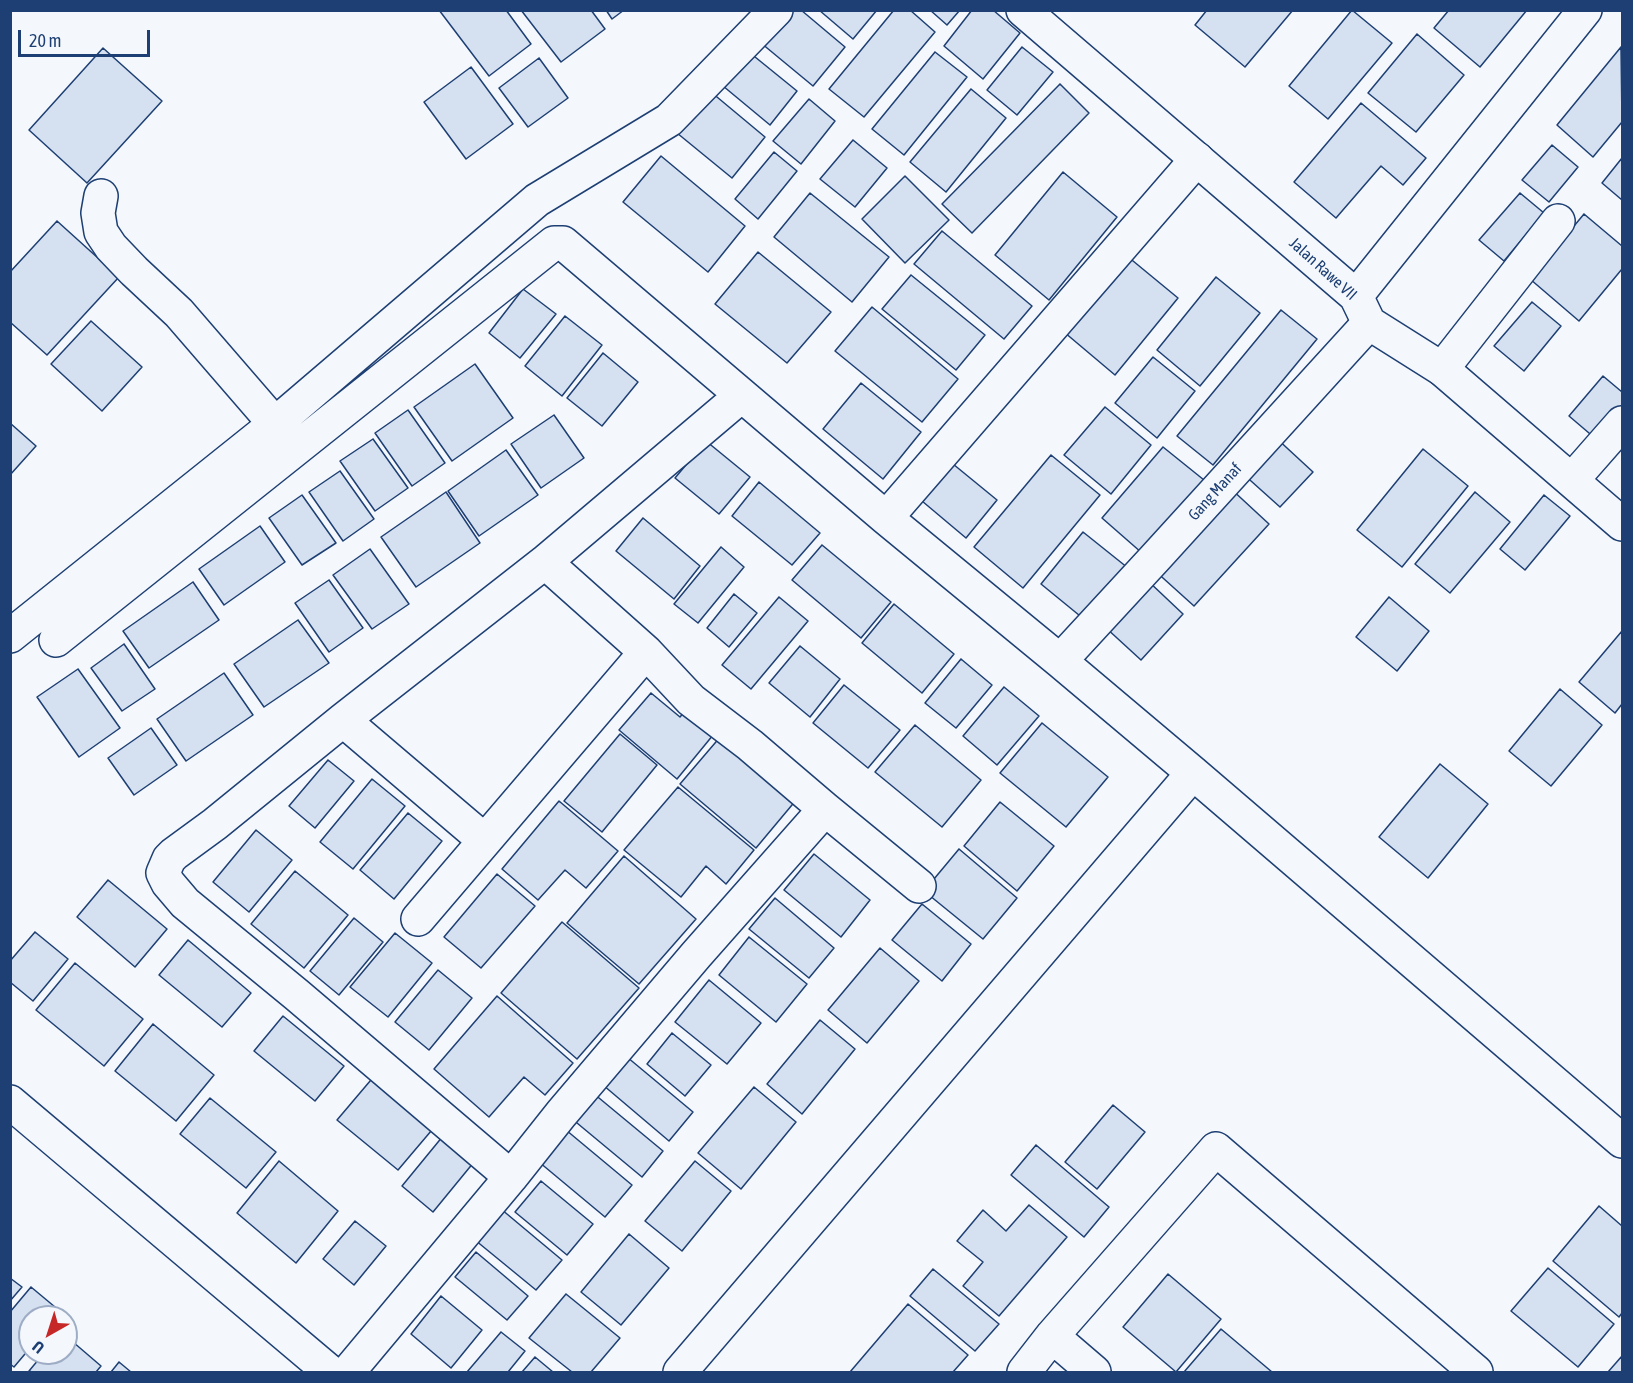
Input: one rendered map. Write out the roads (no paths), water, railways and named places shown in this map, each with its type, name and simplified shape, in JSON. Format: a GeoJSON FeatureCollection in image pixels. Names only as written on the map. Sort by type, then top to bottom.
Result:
{"type":"FeatureCollection","features":[{"type":"Feature","properties":{"kind":"street"},"geometry":{"type":"LineString","coordinates":[[10,636],[275,424],[537,200],[669,120],[776,10]]}},
{"type":"Feature","properties":{"kind":"street","name":"Jalan Rawe VII"},"geometry":{"type":"LineString","coordinates":[[1023,10],[1197,159],[1363,309],[1442,369],[1623,524]]}},
{"type":"Feature","properties":{"kind":"street","name":"Gang Manaf"},"geometry":{"type":"LineString","coordinates":[[1060,661],[1156,557],[1363,309],[1585,10]]}},
{"type":"Feature","properties":{"kind":"street"},"geometry":{"type":"LineString","coordinates":[[886,518],[1197,159]]}},
{"type":"Feature","properties":{"kind":"street"},"geometry":{"type":"LineString","coordinates":[[101,196],[98,213],[102,232],[111,247],[179,313],[275,424]]}},
{"type":"Feature","properties":{"kind":"street"},"geometry":{"type":"LineString","coordinates":[[1442,369],[1558,221]]}},
{"type":"Feature","properties":{"kind":"street"},"geometry":{"type":"LineString","coordinates":[[56,640],[554,243],[563,243],[886,518],[1193,773],[1623,1141]]}},
{"type":"Feature","properties":{"kind":"street"},"geometry":{"type":"LineString","coordinates":[[512,1177],[185,903],[168,884],[163,873],[169,859],[174,854],[545,562],[741,396]]}},
{"type":"Feature","properties":{"kind":"street"},"geometry":{"type":"LineString","coordinates":[[1572,480],[1623,423]]}},
{"type":"Feature","properties":{"kind":"street"},"geometry":{"type":"LineString","coordinates":[[545,562],[646,652],[691,699],[750,745],[919,886]]}},
{"type":"Feature","properties":{"kind":"street"},"geometry":{"type":"LineString","coordinates":[[418,919],[646,652]]}},
{"type":"Feature","properties":{"kind":"street"},"geometry":{"type":"LineString","coordinates":[[343,720],[484,840]]}},
{"type":"Feature","properties":{"kind":"street"},"geometry":{"type":"LineString","coordinates":[[680,1372],[1193,773]]}},
{"type":"Feature","properties":{"kind":"street"},"geometry":{"type":"LineString","coordinates":[[348,1372],[512,1177],[561,1114],[696,955],[825,809]]}},
{"type":"Feature","properties":{"kind":"street"},"geometry":{"type":"LineString","coordinates":[[10,1102],[330,1372]]}},
{"type":"Feature","properties":{"kind":"street"},"geometry":{"type":"LineString","coordinates":[[1023,1372],[1216,1149],[1476,1372]]}},
{"type":"Feature","properties":{"kind":"street"},"geometry":{"type":"LineString","coordinates":[[1052,1336],[1094,1372]]}}]}
